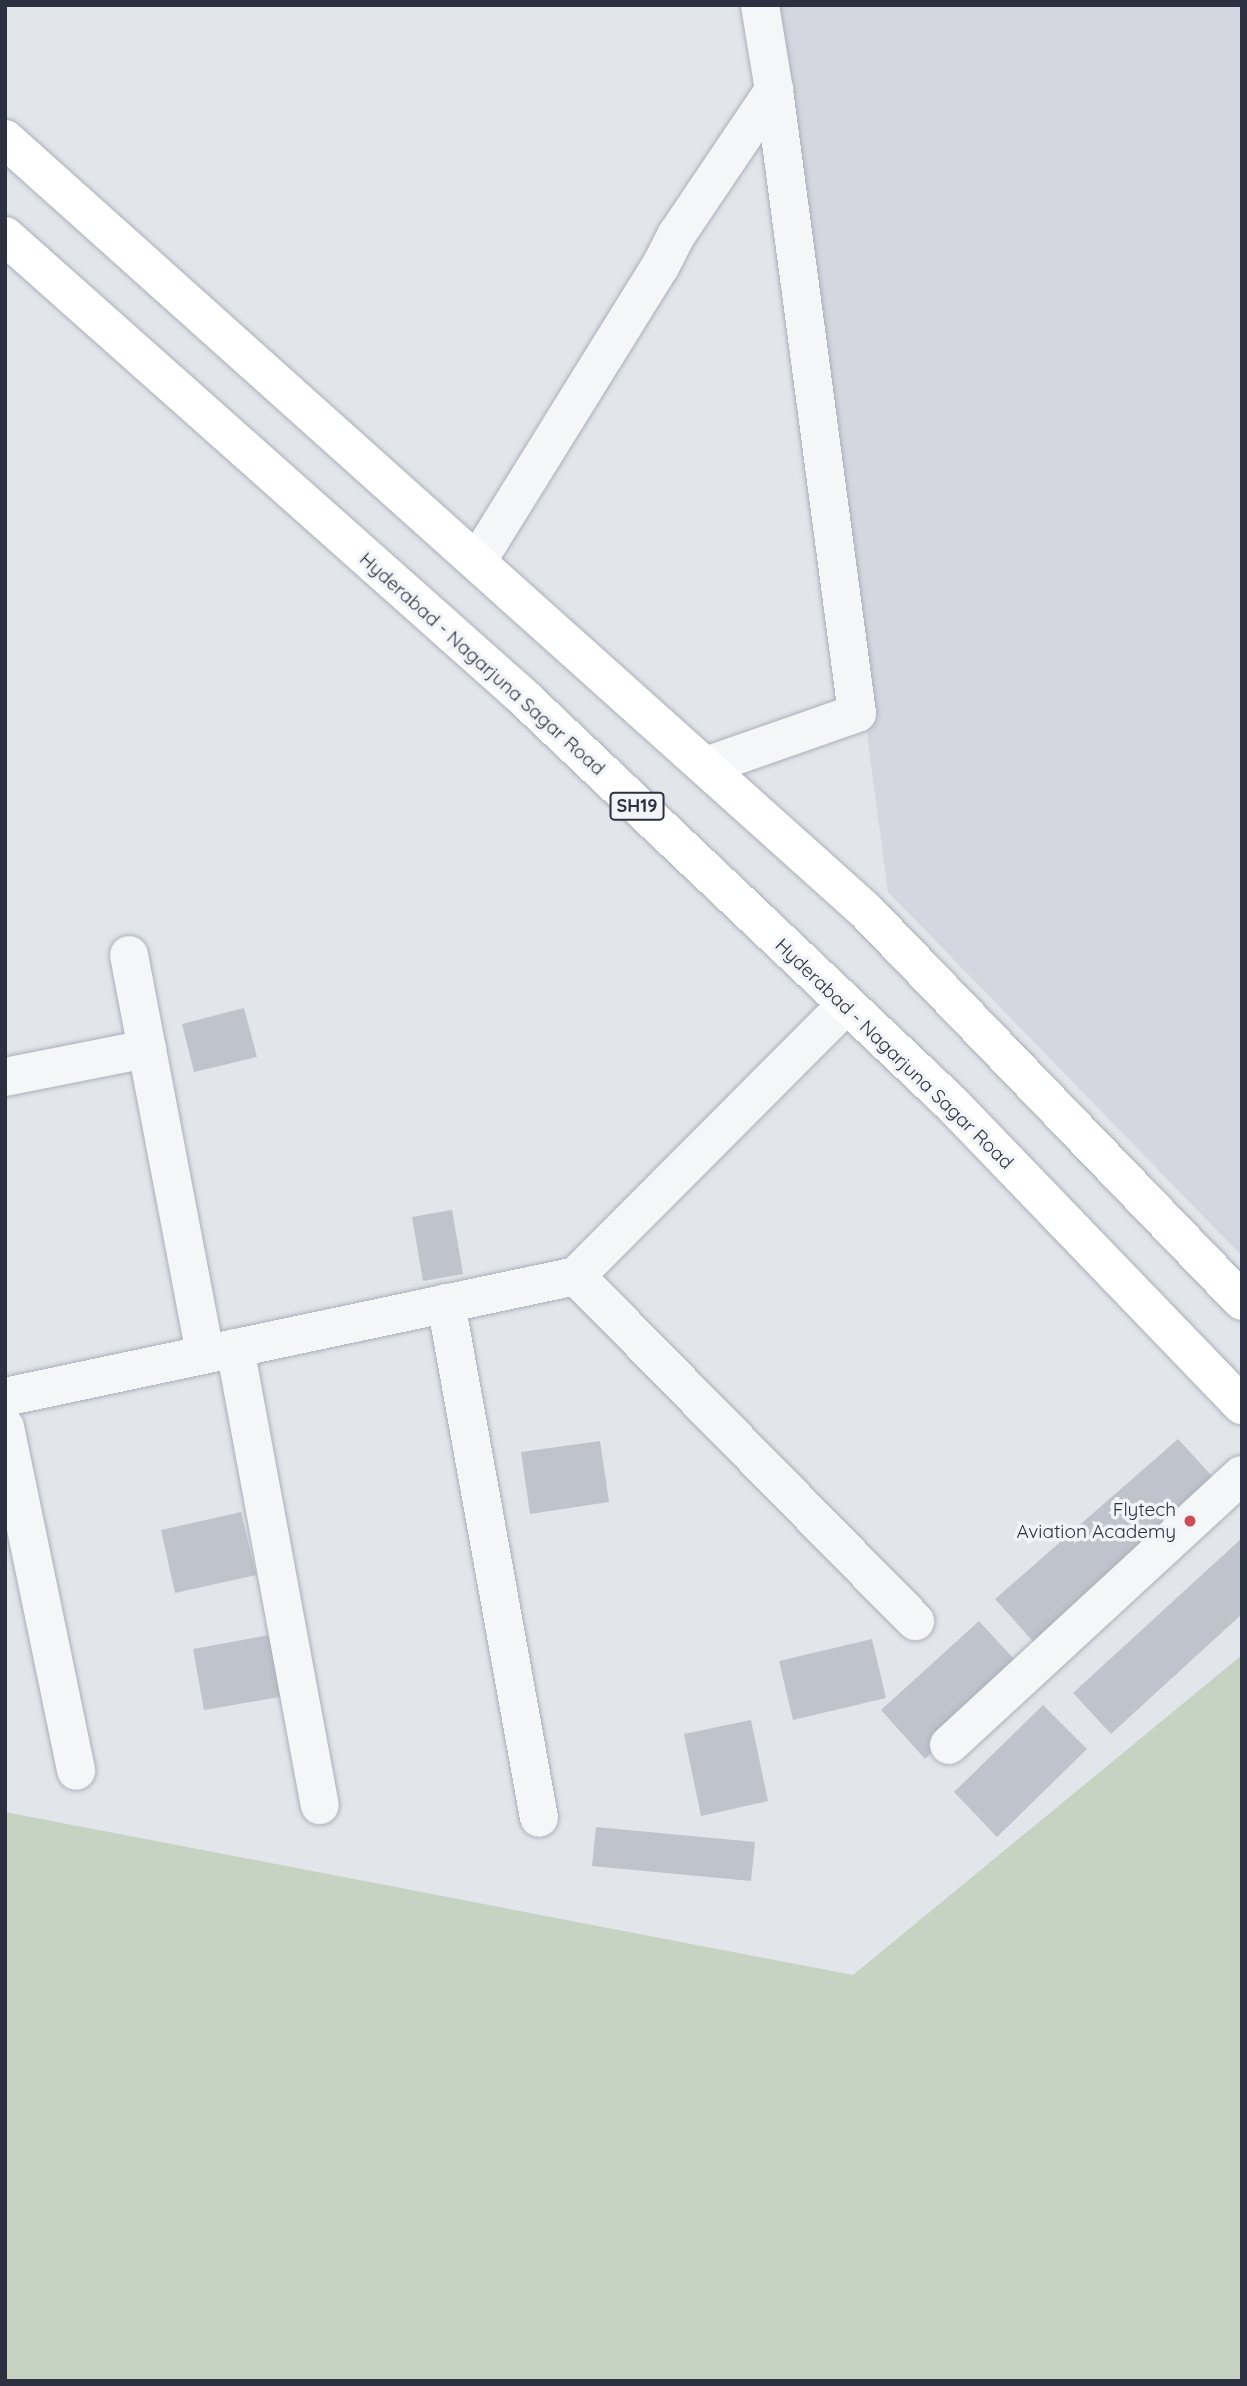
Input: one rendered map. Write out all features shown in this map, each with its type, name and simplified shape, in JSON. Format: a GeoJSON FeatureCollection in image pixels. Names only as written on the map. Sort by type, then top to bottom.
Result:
{"type":"FeatureCollection","features":[{"type":"Feature","properties":{"kind":"main road"},"geometry":{"type":"LineString","coordinates":[[5,139],[478,560],[864,910],[1242,1301]]}},
{"type":"Feature","properties":{"kind":"main road","name":"Hyderabad - Nagarjuna Sagar Road"},"geometry":{"type":"LineString","coordinates":[[5,236],[520,695],[845,1006],[952,1104],[1242,1405]]}},
{"type":"Feature","properties":{"kind":"street"},"geometry":{"type":"LineString","coordinates":[[706,766],[857,713],[774,90],[760,5]]}},
{"type":"Feature","properties":{"kind":"street"},"geometry":{"type":"LineString","coordinates":[[478,560],[660,267],[677,233],[774,90]]}},
{"type":"Feature","properties":{"kind":"street"},"geometry":{"type":"LineString","coordinates":[[129,955],[147,1049],[220,1351],[320,1805]]}},
{"type":"Feature","properties":{"kind":"street"},"geometry":{"type":"LineString","coordinates":[[5,1397],[576,1276],[845,1006]]}},
{"type":"Feature","properties":{"kind":"street"},"geometry":{"type":"LineString","coordinates":[[5,1077],[147,1049]]}},
{"type":"Feature","properties":{"kind":"street"},"geometry":{"type":"LineString","coordinates":[[576,1276],[915,1621]]}},
{"type":"Feature","properties":{"kind":"street"},"geometry":{"type":"LineString","coordinates":[[446,1303],[539,1818]]}},
{"type":"Feature","properties":{"kind":"street"},"geometry":{"type":"LineString","coordinates":[[5,1427],[76,1771]]}},
{"type":"Feature","properties":{"kind":"street"},"geometry":{"type":"LineString","coordinates":[[949,1745],[1242,1475]]}},
{"type":"Feature","properties":{"kind":"shaded area"},"geometry":{"type":"Polygon","coordinates":[[[770,5],[1242,5],[1242,1256],[888,892],[770,5]]]}},
{"type":"Feature","properties":{"kind":"green space"},"geometry":{"type":"Polygon","coordinates":[[[1242,1655],[1242,2381],[5,2381],[5,1812],[853,1975],[1242,1655]]]}},
{"type":"Feature","properties":{"kind":"building"},"geometry":{"type":"Polygon","coordinates":[[[244,1008],[257,1057],[194,1072],[182,1024],[244,1008]]]}},
{"type":"Feature","properties":{"kind":"building"},"geometry":{"type":"Polygon","coordinates":[[[452,1210],[463,1274],[423,1281],[412,1217],[452,1210]]]}},
{"type":"Feature","properties":{"kind":"building"},"geometry":{"type":"Polygon","coordinates":[[[1178,1439],[1222,1487],[1039,1648],[995,1599],[1178,1439]]]}},
{"type":"Feature","properties":{"kind":"building"},"geometry":{"type":"Polygon","coordinates":[[[600,1441],[609,1502],[530,1514],[521,1452],[600,1441]]]}},
{"type":"Feature","properties":{"kind":"building"},"geometry":{"type":"Polygon","coordinates":[[[241,1512],[256,1575],[175,1593],[161,1530],[241,1512]]]}},
{"type":"Feature","properties":{"kind":"building"},"geometry":{"type":"Polygon","coordinates":[[[1242,1538],[1242,1614],[1111,1734],[1073,1693],[1242,1538]]]}},
{"type":"Feature","properties":{"kind":"building"},"geometry":{"type":"Polygon","coordinates":[[[979,1621],[1024,1670],[925,1759],[881,1710],[979,1621]]]}},
{"type":"Feature","properties":{"kind":"building"},"geometry":{"type":"Polygon","coordinates":[[[269,1635],[280,1697],[204,1710],[193,1649],[269,1635]]]}},
{"type":"Feature","properties":{"kind":"building"},"geometry":{"type":"Polygon","coordinates":[[[872,1639],[886,1698],[793,1720],[779,1661],[872,1639]]]}},
{"type":"Feature","properties":{"kind":"building"},"geometry":{"type":"Polygon","coordinates":[[[1043,1705],[1087,1749],[997,1837],[954,1792],[1043,1705]]]}},
{"type":"Feature","properties":{"kind":"building"},"geometry":{"type":"Polygon","coordinates":[[[751,1720],[768,1801],[701,1816],[684,1734],[751,1720]]]}},
{"type":"Feature","properties":{"kind":"building"},"geometry":{"type":"Polygon","coordinates":[[[596,1827],[755,1842],[751,1881],[592,1866],[596,1827]]]}},
{"type":"Feature","properties":{"kind":"place","name":"Flytech Aviation Academy"},"geometry":{"type":"Point","coordinates":[1190,1521]}}]}
